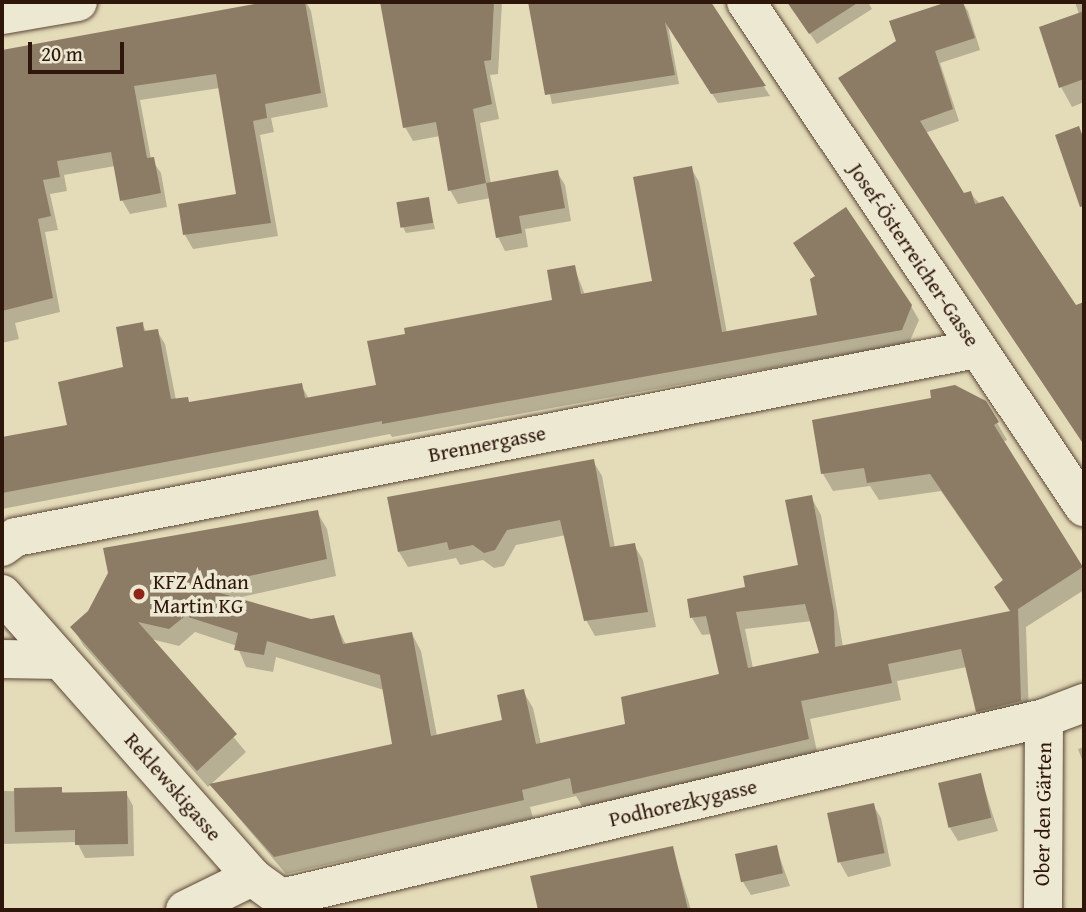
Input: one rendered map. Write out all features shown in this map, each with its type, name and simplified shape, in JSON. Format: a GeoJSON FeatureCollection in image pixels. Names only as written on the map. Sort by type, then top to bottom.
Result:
{"type":"FeatureCollection","features":[{"type":"Feature","properties":{"kind":"street"},"geometry":{"type":"LineString","coordinates":[[2,15],[78,2]]}},
{"type":"Feature","properties":{"kind":"street","name":"Josef-Österreicher-Gasse"},"geometry":{"type":"LineString","coordinates":[[746,2],[1084,507]]}},
{"type":"Feature","properties":{"kind":"street","name":"Brennergasse"},"geometry":{"type":"LineString","coordinates":[[2,547],[16,537],[976,349]]}},
{"type":"Feature","properties":{"kind":"street","name":"Reklewskigasse"},"geometry":{"type":"LineString","coordinates":[[2,594],[274,895]]}},
{"type":"Feature","properties":{"kind":"street"},"geometry":{"type":"LineString","coordinates":[[2,659],[60,660]]}},
{"type":"Feature","properties":{"kind":"street","name":"Podhorezkygasse"},"geometry":{"type":"LineString","coordinates":[[186,910],[274,895],[1044,718],[1084,704]]}},
{"type":"Feature","properties":{"kind":"street","name":"Ober den Gärten"},"geometry":{"type":"LineString","coordinates":[[1042,910],[1044,718]]}},
{"type":"Feature","properties":{"kind":"building"},"geometry":{"type":"Polygon","coordinates":[[[265,2],[305,2],[321,93],[265,104],[267,118],[253,121],[271,223],[183,235],[178,204],[236,194],[216,74],[134,86],[147,158],[154,157],[161,193],[120,201],[111,152],[57,161],[60,177],[43,180],[51,216],[38,219],[53,298],[2,311],[2,50],[265,2]]]}},
{"type":"Feature","properties":{"kind":"building"},"geometry":{"type":"Polygon","coordinates":[[[380,2],[494,2],[491,60],[484,61],[492,104],[473,109],[486,183],[448,191],[436,122],[403,128],[380,2]]]}},
{"type":"Feature","properties":{"kind":"building"},"geometry":{"type":"Polygon","coordinates":[[[528,2],[711,2],[766,86],[711,94],[665,22],[675,75],[545,95],[528,2]]]}},
{"type":"Feature","properties":{"kind":"building"},"geometry":{"type":"Polygon","coordinates":[[[787,2],[859,2],[809,34],[787,2]]]}},
{"type":"Feature","properties":{"kind":"building"},"geometry":{"type":"Polygon","coordinates":[[[947,2],[963,2],[975,38],[935,51],[953,109],[920,121],[964,193],[971,191],[975,204],[1003,196],[1076,305],[1084,302],[1084,445],[838,78],[896,41],[889,21],[947,2]]]}},
{"type":"Feature","properties":{"kind":"building"},"geometry":{"type":"Polygon","coordinates":[[[1084,11],[1084,79],[1059,88],[1039,27],[1084,11]]]}},
{"type":"Feature","properties":{"kind":"building"},"geometry":{"type":"Polygon","coordinates":[[[1079,126],[1084,140],[1084,206],[1080,207],[1055,135],[1079,126]]]}},
{"type":"Feature","properties":{"kind":"building"},"geometry":{"type":"Polygon","coordinates":[[[692,166],[722,332],[817,315],[810,279],[815,276],[793,243],[846,207],[912,305],[902,330],[382,424],[382,421],[2,493],[2,437],[67,425],[58,382],[123,367],[116,327],[143,322],[144,331],[158,329],[171,399],[188,397],[189,402],[302,383],[305,398],[376,385],[367,341],[405,334],[404,328],[552,300],[547,270],[575,265],[581,294],[652,281],[633,177],[692,166]]]}},
{"type":"Feature","properties":{"kind":"building"},"geometry":{"type":"Polygon","coordinates":[[[558,170],[565,208],[519,216],[522,233],[496,238],[486,183],[558,170]]]}},
{"type":"Feature","properties":{"kind":"building"},"geometry":{"type":"Polygon","coordinates":[[[429,197],[433,223],[400,228],[396,202],[429,197]]]}},
{"type":"Feature","properties":{"kind":"building"},"geometry":{"type":"Polygon","coordinates":[[[955,385],[986,401],[999,422],[994,425],[1083,567],[1018,609],[1021,701],[976,712],[961,649],[888,664],[892,683],[801,701],[809,739],[573,794],[570,778],[522,790],[524,800],[274,857],[209,784],[392,744],[380,675],[267,641],[264,655],[234,650],[238,633],[185,616],[169,629],[138,622],[237,734],[197,771],[70,627],[88,611],[108,573],[103,548],[318,510],[327,559],[199,587],[311,619],[334,615],[343,644],[412,632],[431,736],[502,720],[497,695],[524,689],[536,744],[625,724],[621,697],[719,674],[706,616],[690,618],[687,599],[745,587],[743,576],[798,565],[785,500],[812,495],[834,612],[835,647],[1010,611],[994,587],[1003,580],[930,474],[867,483],[864,468],[821,474],[812,420],[931,398],[930,390],[955,385]],[[805,604],[736,612],[748,668],[819,653],[805,604]]]}},
{"type":"Feature","properties":{"kind":"building"},"geometry":{"type":"Polygon","coordinates":[[[594,459],[610,547],[635,543],[648,612],[584,621],[560,520],[507,530],[495,550],[484,553],[473,545],[449,550],[447,542],[398,552],[387,497],[594,459]]]}},
{"type":"Feature","properties":{"kind":"building"},"geometry":{"type":"Polygon","coordinates":[[[981,773],[991,818],[948,828],[938,783],[981,773]]]}},
{"type":"Feature","properties":{"kind":"building"},"geometry":{"type":"Polygon","coordinates":[[[62,787],[62,793],[127,791],[128,844],[75,845],[75,830],[15,832],[14,788],[62,787]]]}},
{"type":"Feature","properties":{"kind":"building"},"geometry":{"type":"Polygon","coordinates":[[[874,803],[885,853],[838,863],[827,813],[874,803]]]}},
{"type":"Feature","properties":{"kind":"building"},"geometry":{"type":"Polygon","coordinates":[[[777,845],[783,873],[741,882],[735,854],[777,845]]]}},
{"type":"Feature","properties":{"kind":"building"},"geometry":{"type":"Polygon","coordinates":[[[673,846],[688,910],[538,910],[530,876],[673,846]]]}},
{"type":"Feature","properties":{"kind":"place","name":"KFZ Adnan Martin KG"},"geometry":{"type":"Point","coordinates":[139,594]}}]}
